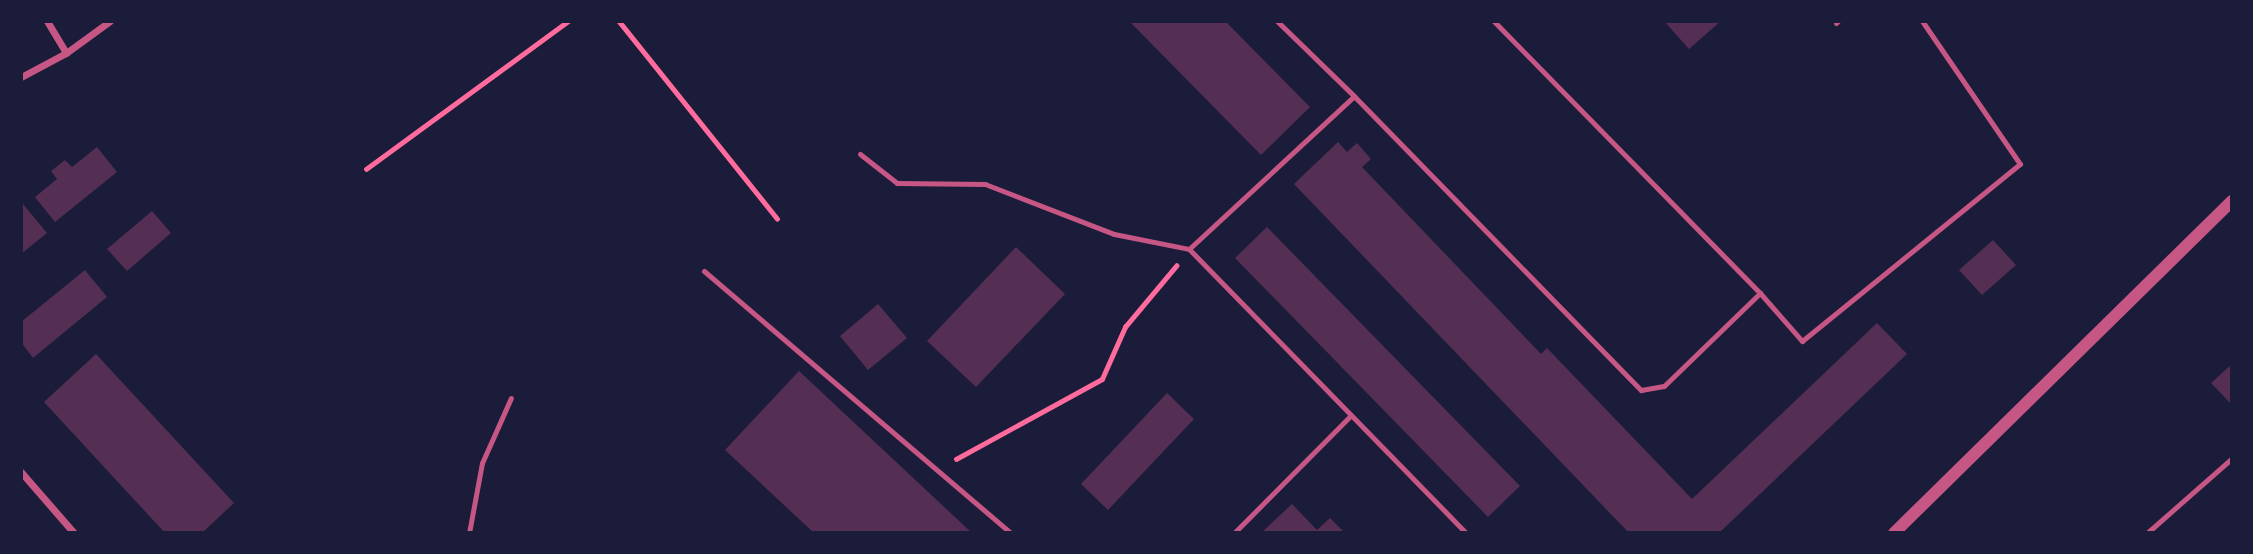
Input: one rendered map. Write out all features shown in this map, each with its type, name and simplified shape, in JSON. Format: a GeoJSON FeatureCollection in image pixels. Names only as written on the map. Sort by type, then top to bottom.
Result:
{"type":"FeatureCollection","features":[{"type":"Feature","properties":{"kind":"street"},"geometry":{"type":"LineString","coordinates":[[47,21],[66,53]]}},
{"type":"Feature","properties":{"kind":"street"},"geometry":{"type":"LineString","coordinates":[[21,77],[66,53],[110,21]]}},
{"type":"Feature","properties":{"kind":"street"},"geometry":{"type":"LineString","coordinates":[[1894,533],[2232,201]]}},
{"type":"Feature","properties":{"kind":"street"},"geometry":{"type":"LineString","coordinates":[[21,472],[74,533]]}},
{"type":"Feature","properties":{"kind":"lane"},"geometry":{"type":"LineString","coordinates":[[1277,21],[1354,96],[1641,390],[1664,386],[1760,293]]}},
{"type":"Feature","properties":{"kind":"lane"},"geometry":{"type":"LineString","coordinates":[[1494,21],[1760,293],[1802,341],[2020,164],[1922,21]]}},
{"type":"Feature","properties":{"kind":"lane"},"geometry":{"type":"LineString","coordinates":[[1189,249],[1354,96]]}},
{"type":"Feature","properties":{"kind":"lane"},"geometry":{"type":"LineString","coordinates":[[860,154],[897,183],[985,184],[1114,234],[1189,249],[1466,533]]}},
{"type":"Feature","properties":{"kind":"lane"},"geometry":{"type":"LineString","coordinates":[[704,271],[1011,533]]}},
{"type":"Feature","properties":{"kind":"lane"},"geometry":{"type":"LineString","coordinates":[[469,533],[482,463],[510,398]]}},
{"type":"Feature","properties":{"kind":"lane"},"geometry":{"type":"LineString","coordinates":[[1234,533],[1351,415]]}},
{"type":"Feature","properties":{"kind":"lane"},"geometry":{"type":"LineString","coordinates":[[2147,533],[2232,458]]}},
{"type":"Feature","properties":{"kind":"path"},"geometry":{"type":"LineString","coordinates":[[366,169],[568,21]]}},
{"type":"Feature","properties":{"kind":"path"},"geometry":{"type":"LineString","coordinates":[[619,21],[777,218]]}},
{"type":"Feature","properties":{"kind":"path"},"geometry":{"type":"LineString","coordinates":[[937,470],[1102,379],[1125,327],[1189,249]]}},
{"type":"Feature","properties":{"kind":"building"},"geometry":{"type":"Polygon","coordinates":[[[1129,21],[1225,21],[1310,107],[1261,155],[1129,21]]]}},
{"type":"Feature","properties":{"kind":"building"},"geometry":{"type":"Polygon","coordinates":[[[1664,21],[1721,21],[1689,49],[1664,21]]]}},
{"type":"Feature","properties":{"kind":"building"},"geometry":{"type":"Polygon","coordinates":[[[1338,142],[1347,152],[1357,143],[1371,159],[1362,167],[1541,354],[1547,348],[1692,499],[1877,323],[1907,354],[1719,533],[1629,533],[1294,184],[1338,142]]]}},
{"type":"Feature","properties":{"kind":"building"},"geometry":{"type":"Polygon","coordinates":[[[97,147],[117,172],[55,222],[35,197],[57,179],[51,171],[65,160],[72,167],[97,147]]]}},
{"type":"Feature","properties":{"kind":"building"},"geometry":{"type":"Polygon","coordinates":[[[23,204],[47,233],[21,254],[21,206],[23,204]]]}},
{"type":"Feature","properties":{"kind":"building"},"geometry":{"type":"Polygon","coordinates":[[[152,211],[171,233],[127,271],[107,249],[152,211]]]}},
{"type":"Feature","properties":{"kind":"building"},"geometry":{"type":"Polygon","coordinates":[[[1267,227],[1520,486],[1488,517],[1235,258],[1267,227]]]}},
{"type":"Feature","properties":{"kind":"building"},"geometry":{"type":"Polygon","coordinates":[[[1993,240],[2016,265],[1982,295],[1959,270],[1993,240]]]}},
{"type":"Feature","properties":{"kind":"building"},"geometry":{"type":"Polygon","coordinates":[[[1016,247],[1065,294],[976,387],[927,341],[1016,247]]]}},
{"type":"Feature","properties":{"kind":"building"},"geometry":{"type":"Polygon","coordinates":[[[85,270],[107,297],[33,358],[21,342],[21,322],[85,270]]]}},
{"type":"Feature","properties":{"kind":"building"},"geometry":{"type":"Polygon","coordinates":[[[878,304],[907,338],[868,370],[840,336],[878,304]]]}},
{"type":"Feature","properties":{"kind":"building"},"geometry":{"type":"Polygon","coordinates":[[[96,354],[234,503],[202,533],[165,533],[44,402],[96,354]]]}},
{"type":"Feature","properties":{"kind":"building"},"geometry":{"type":"Polygon","coordinates":[[[2232,364],[2232,405],[2211,383],[2232,364]]]}},
{"type":"Feature","properties":{"kind":"building"},"geometry":{"type":"Polygon","coordinates":[[[799,371],[972,533],[814,533],[725,450],[799,371]]]}},
{"type":"Feature","properties":{"kind":"building"},"geometry":{"type":"Polygon","coordinates":[[[1167,393],[1194,419],[1108,510],[1081,484],[1167,393]]]}},
{"type":"Feature","properties":{"kind":"building"},"geometry":{"type":"Polygon","coordinates":[[[1292,504],[1317,530],[1330,518],[1345,533],[1261,533],[1292,504]]]}}]}
